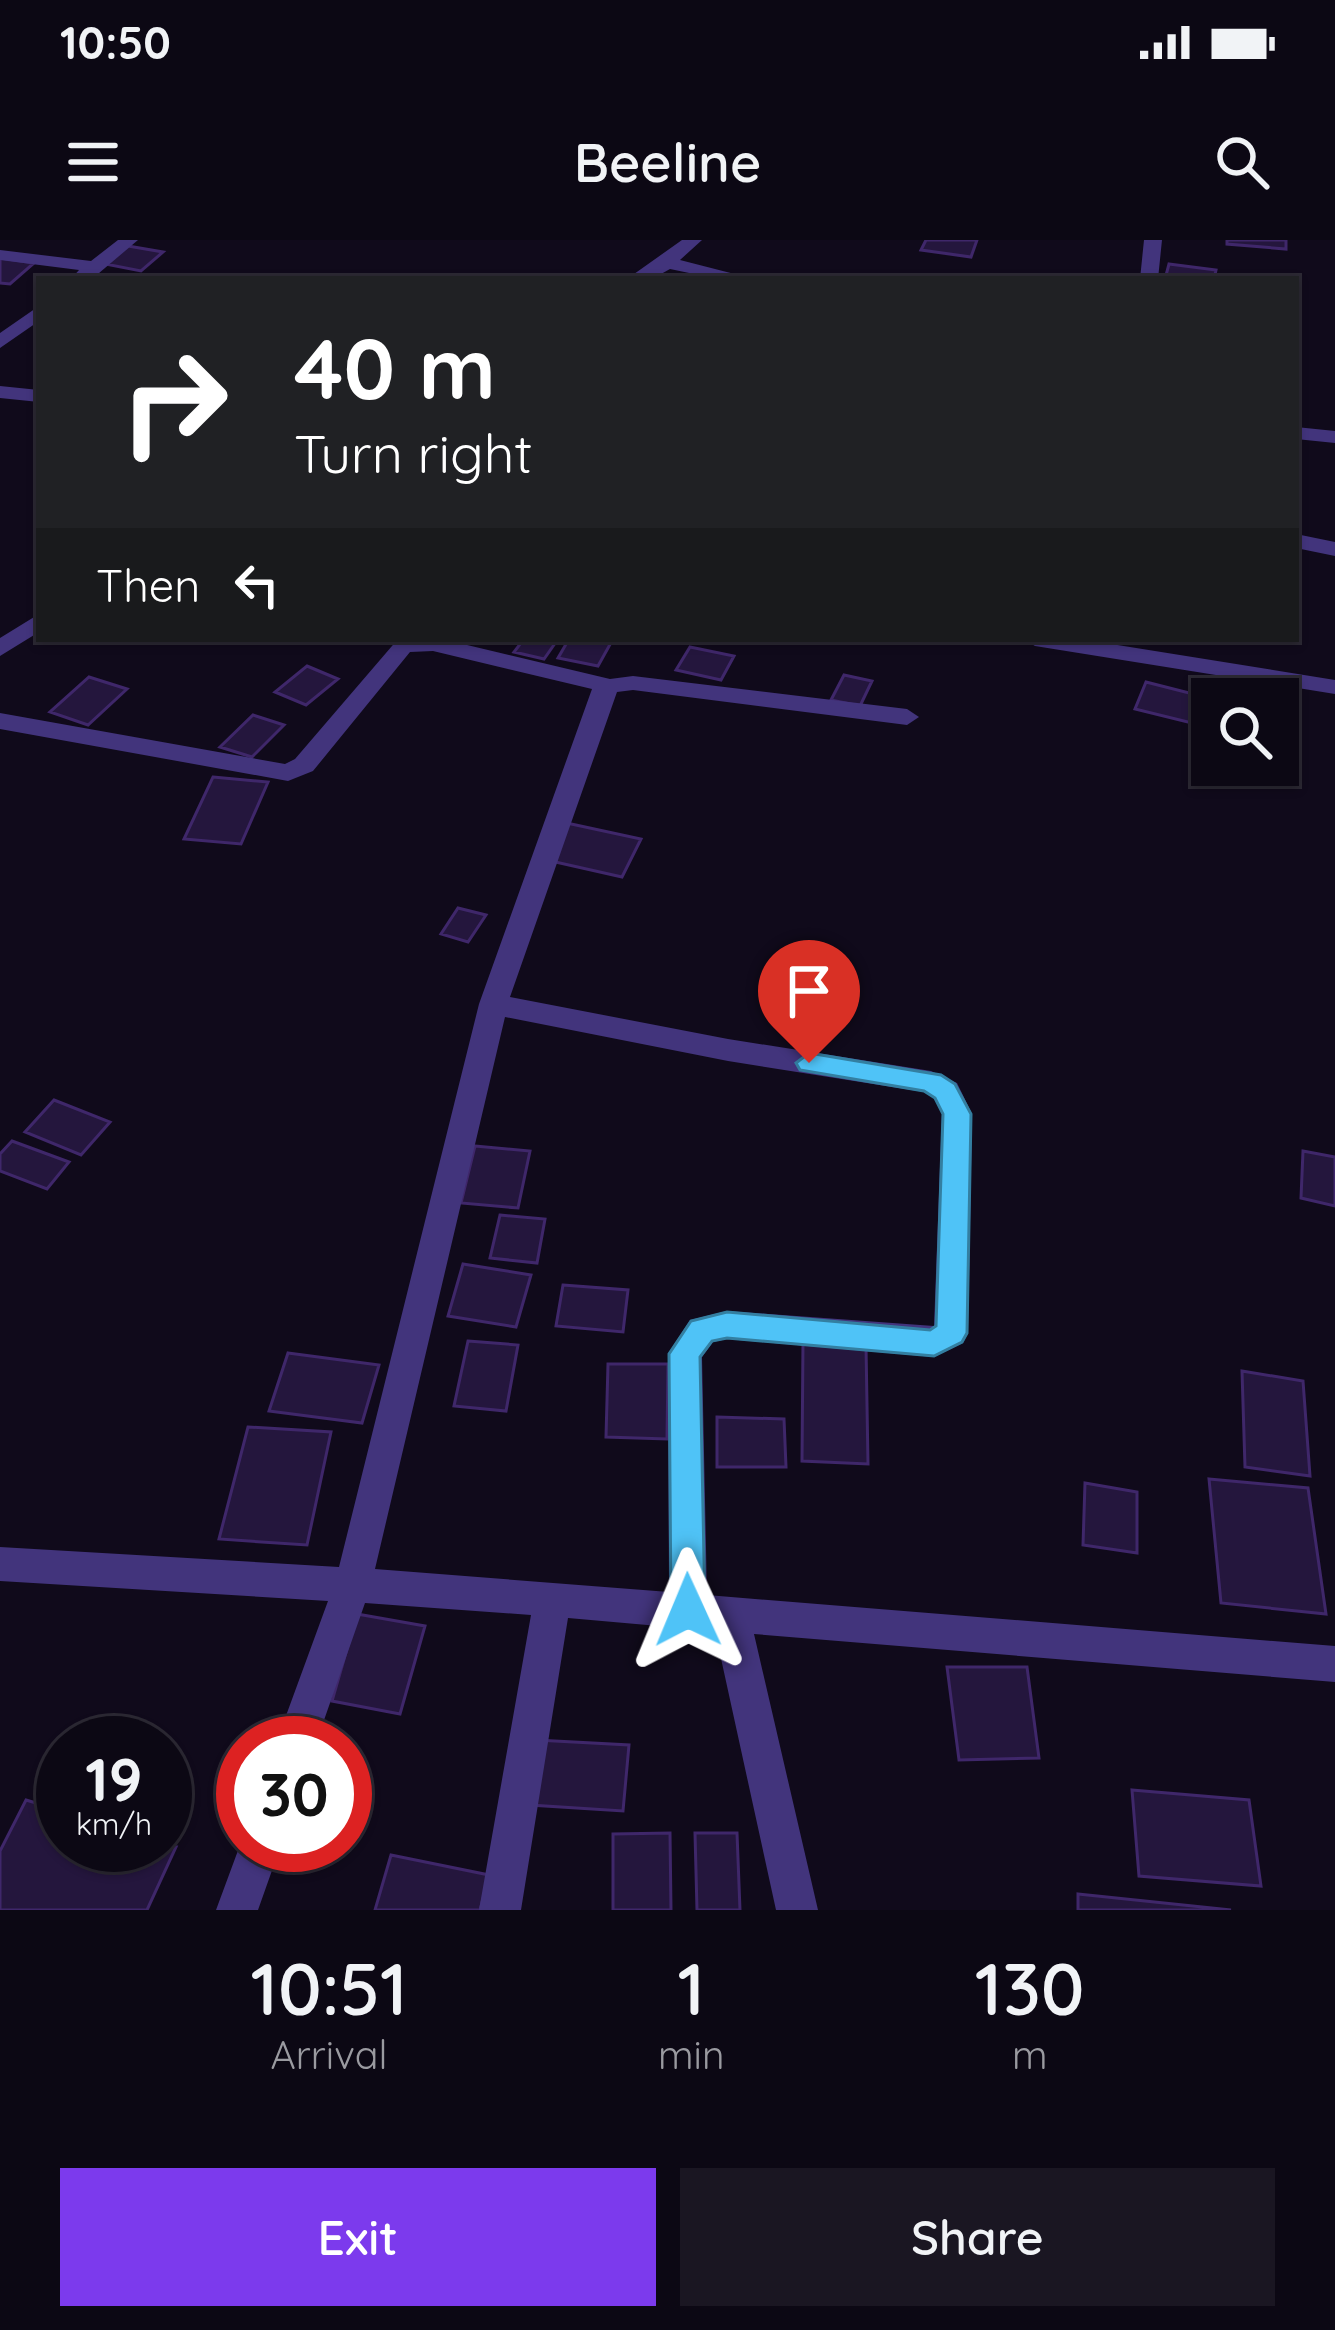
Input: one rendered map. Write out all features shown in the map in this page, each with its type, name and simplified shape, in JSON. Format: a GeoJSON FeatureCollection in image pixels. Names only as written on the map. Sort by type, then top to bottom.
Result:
{"type":"FeatureCollection","features":[{"type":"Feature","properties":{"kind":"street"},"geometry":{"type":"LineString","coordinates":[[0,255],[88,273],[129,240]]}},
{"type":"Feature","properties":{"kind":"street"},"geometry":{"type":"LineString","coordinates":[[642,276],[693,240]]}},
{"type":"Feature","properties":{"kind":"street"},"geometry":{"type":"LineString","coordinates":[[1149,276],[1153,240]]}},
{"type":"Feature","properties":{"kind":"street"},"geometry":{"type":"LineString","coordinates":[[666,263],[730,276]]}},
{"type":"Feature","properties":{"kind":"street"},"geometry":{"type":"LineString","coordinates":[[0,342],[36,313]]}},
{"type":"Feature","properties":{"kind":"street"},"geometry":{"type":"LineString","coordinates":[[0,392],[36,396]]}},
{"type":"Feature","properties":{"kind":"street"},"geometry":{"type":"LineString","coordinates":[[1299,433],[1335,437]]}},
{"type":"Feature","properties":{"kind":"street"},"geometry":{"type":"LineString","coordinates":[[1299,542],[1335,549]]}},
{"type":"Feature","properties":{"kind":"street"},"geometry":{"type":"LineString","coordinates":[[0,649],[36,623]]}},
{"type":"Feature","properties":{"kind":"street"},"geometry":{"type":"LineString","coordinates":[[1054,642],[1335,687]]}},
{"type":"Feature","properties":{"kind":"street"},"geometry":{"type":"LineString","coordinates":[[0,721],[288,773],[304,766],[403,645],[433,644],[610,686],[632,682],[907,717]]}},
{"type":"Feature","properties":{"kind":"street"},"geometry":{"type":"LineString","coordinates":[[306,1716],[353,1584],[493,1004],[602,694],[610,686]]}},
{"type":"Feature","properties":{"kind":"street"},"geometry":{"type":"LineString","coordinates":[[493,1004],[728,1050],[931,1082],[946,1091],[957,1114],[951,1333],[934,1343],[727,1325],[702,1330],[685,1354],[688,1610]]}},
{"type":"Feature","properties":{"kind":"street"},"geometry":{"type":"LineString","coordinates":[[0,1564],[353,1584],[1335,1664]]}},
{"type":"Feature","properties":{"kind":"street"},"geometry":{"type":"LineString","coordinates":[[500,1910],[552,1600]]}},
{"type":"Feature","properties":{"kind":"street"},"geometry":{"type":"LineString","coordinates":[[730,1613],[797,1910]]}},
{"type":"Feature","properties":{"kind":"street"},"geometry":{"type":"LineString","coordinates":[[236,1910],[250,1872]]}},
{"type":"Feature","properties":{"kind":"building"},"geometry":{"type":"Polygon","coordinates":[[[926,240],[977,240],[971,257],[921,250],[926,240]]]}},
{"type":"Feature","properties":{"kind":"building"},"geometry":{"type":"Polygon","coordinates":[[[1227,240],[1286,240],[1286,249],[1227,244],[1227,240]]]}},
{"type":"Feature","properties":{"kind":"building"},"geometry":{"type":"Polygon","coordinates":[[[128,246],[163,252],[141,271],[105,264],[128,246]]]}},
{"type":"Feature","properties":{"kind":"building"},"geometry":{"type":"Polygon","coordinates":[[[0,258],[34,263],[10,284],[0,283],[0,258]]]}},
{"type":"Feature","properties":{"kind":"building"},"geometry":{"type":"Polygon","coordinates":[[[1169,264],[1216,270],[1215,276],[1166,276],[1169,264]]]}},
{"type":"Feature","properties":{"kind":"building"},"geometry":{"type":"Polygon","coordinates":[[[522,642],[556,642],[544,659],[514,652],[522,642]]]}},
{"type":"Feature","properties":{"kind":"building"},"geometry":{"type":"Polygon","coordinates":[[[567,642],[611,642],[598,666],[558,658],[567,642]]]}},
{"type":"Feature","properties":{"kind":"building"},"geometry":{"type":"Polygon","coordinates":[[[690,647],[734,656],[721,680],[676,670],[690,647]]]}},
{"type":"Feature","properties":{"kind":"building"},"geometry":{"type":"Polygon","coordinates":[[[307,666],[338,679],[306,705],[275,692],[307,666]]]}},
{"type":"Feature","properties":{"kind":"building"},"geometry":{"type":"Polygon","coordinates":[[[844,675],[872,681],[860,706],[831,700],[844,675]]]}},
{"type":"Feature","properties":{"kind":"building"},"geometry":{"type":"Polygon","coordinates":[[[89,677],[127,689],[88,725],[50,712],[89,677]]]}},
{"type":"Feature","properties":{"kind":"building"},"geometry":{"type":"Polygon","coordinates":[[[1146,682],[1191,693],[1191,723],[1135,709],[1146,682]]]}},
{"type":"Feature","properties":{"kind":"building"},"geometry":{"type":"Polygon","coordinates":[[[253,715],[284,725],[252,757],[220,747],[253,715]]]}},
{"type":"Feature","properties":{"kind":"building"},"geometry":{"type":"Polygon","coordinates":[[[213,777],[268,782],[241,844],[184,839],[213,777]]]}},
{"type":"Feature","properties":{"kind":"building"},"geometry":{"type":"Polygon","coordinates":[[[562,822],[641,839],[622,877],[542,859],[562,822]]]}},
{"type":"Feature","properties":{"kind":"building"},"geometry":{"type":"Polygon","coordinates":[[[458,908],[486,915],[468,942],[441,934],[458,908]]]}},
{"type":"Feature","properties":{"kind":"building"},"geometry":{"type":"Polygon","coordinates":[[[54,1100],[110,1122],[81,1155],[25,1132],[54,1100]]]}},
{"type":"Feature","properties":{"kind":"building"},"geometry":{"type":"Polygon","coordinates":[[[12,1141],[69,1162],[47,1189],[0,1171],[0,1154],[12,1141]]]}},
{"type":"Feature","properties":{"kind":"building"},"geometry":{"type":"Polygon","coordinates":[[[475,1146],[530,1151],[518,1208],[461,1203],[475,1146]]]}},
{"type":"Feature","properties":{"kind":"building"},"geometry":{"type":"Polygon","coordinates":[[[1303,1151],[1335,1157],[1335,1206],[1301,1198],[1303,1151]]]}},
{"type":"Feature","properties":{"kind":"building"},"geometry":{"type":"Polygon","coordinates":[[[500,1215],[545,1219],[537,1263],[490,1258],[500,1215]]]}},
{"type":"Feature","properties":{"kind":"building"},"geometry":{"type":"Polygon","coordinates":[[[463,1264],[531,1275],[516,1327],[448,1316],[463,1264]]]}},
{"type":"Feature","properties":{"kind":"building"},"geometry":{"type":"Polygon","coordinates":[[[563,1285],[628,1290],[623,1332],[556,1326],[563,1285]]]}},
{"type":"Feature","properties":{"kind":"building"},"geometry":{"type":"Polygon","coordinates":[[[468,1341],[518,1345],[506,1411],[454,1406],[468,1341]]]}},
{"type":"Feature","properties":{"kind":"building"},"geometry":{"type":"Polygon","coordinates":[[[803,1342],[866,1346],[868,1464],[802,1461],[803,1342]]]}},
{"type":"Feature","properties":{"kind":"building"},"geometry":{"type":"Polygon","coordinates":[[[288,1353],[379,1365],[362,1423],[269,1411],[288,1353]]]}},
{"type":"Feature","properties":{"kind":"building"},"geometry":{"type":"Polygon","coordinates":[[[608,1364],[668,1364],[667,1439],[606,1437],[608,1364]]]}},
{"type":"Feature","properties":{"kind":"building"},"geometry":{"type":"Polygon","coordinates":[[[1242,1371],[1303,1381],[1310,1476],[1245,1467],[1242,1371]]]}},
{"type":"Feature","properties":{"kind":"building"},"geometry":{"type":"Polygon","coordinates":[[[717,1417],[784,1419],[786,1467],[717,1467],[717,1417]]]}},
{"type":"Feature","properties":{"kind":"building"},"geometry":{"type":"Polygon","coordinates":[[[248,1427],[331,1432],[307,1545],[219,1539],[248,1427]]]}},
{"type":"Feature","properties":{"kind":"building"},"geometry":{"type":"Polygon","coordinates":[[[1209,1479],[1308,1488],[1326,1614],[1221,1603],[1209,1479]]]}},
{"type":"Feature","properties":{"kind":"building"},"geometry":{"type":"Polygon","coordinates":[[[1085,1483],[1137,1492],[1137,1553],[1083,1545],[1085,1483]]]}},
{"type":"Feature","properties":{"kind":"building"},"geometry":{"type":"Polygon","coordinates":[[[357,1614],[425,1626],[400,1714],[332,1701],[357,1614]]]}},
{"type":"Feature","properties":{"kind":"building"},"geometry":{"type":"Polygon","coordinates":[[[947,1667],[1027,1667],[1039,1758],[959,1760],[947,1667]]]}},
{"type":"Feature","properties":{"kind":"building"},"geometry":{"type":"Polygon","coordinates":[[[536,1740],[629,1745],[623,1811],[530,1805],[536,1740]]]}},
{"type":"Feature","properties":{"kind":"building"},"geometry":{"type":"Polygon","coordinates":[[[1132,1790],[1249,1800],[1261,1886],[1139,1876],[1132,1790]]]}},
{"type":"Feature","properties":{"kind":"building"},"geometry":{"type":"Polygon","coordinates":[[[26,1800],[36,1803],[36,1872],[164,1872],[147,1910],[0,1910],[0,1851],[26,1800]]]}},
{"type":"Feature","properties":{"kind":"building"},"geometry":{"type":"Polygon","coordinates":[[[670,1833],[671,1910],[613,1910],[613,1834],[670,1833]]]}},
{"type":"Feature","properties":{"kind":"building"},"geometry":{"type":"Polygon","coordinates":[[[695,1833],[737,1833],[740,1910],[697,1910],[695,1833]]]}},
{"type":"Feature","properties":{"kind":"building"},"geometry":{"type":"Polygon","coordinates":[[[391,1855],[489,1875],[480,1910],[375,1910],[391,1855]]]}},
{"type":"Feature","properties":{"kind":"building"},"geometry":{"type":"Polygon","coordinates":[[[1078,1894],[1231,1910],[1078,1910],[1078,1894]]]}},
{"type":"Feature","properties":{"kind":"route"},"geometry":{"type":"LineString","coordinates":[[688,1610],[685,1354],[702,1330],[727,1325],[934,1343],[951,1333],[957,1114],[946,1091],[931,1082],[809,1063]]}}]}
